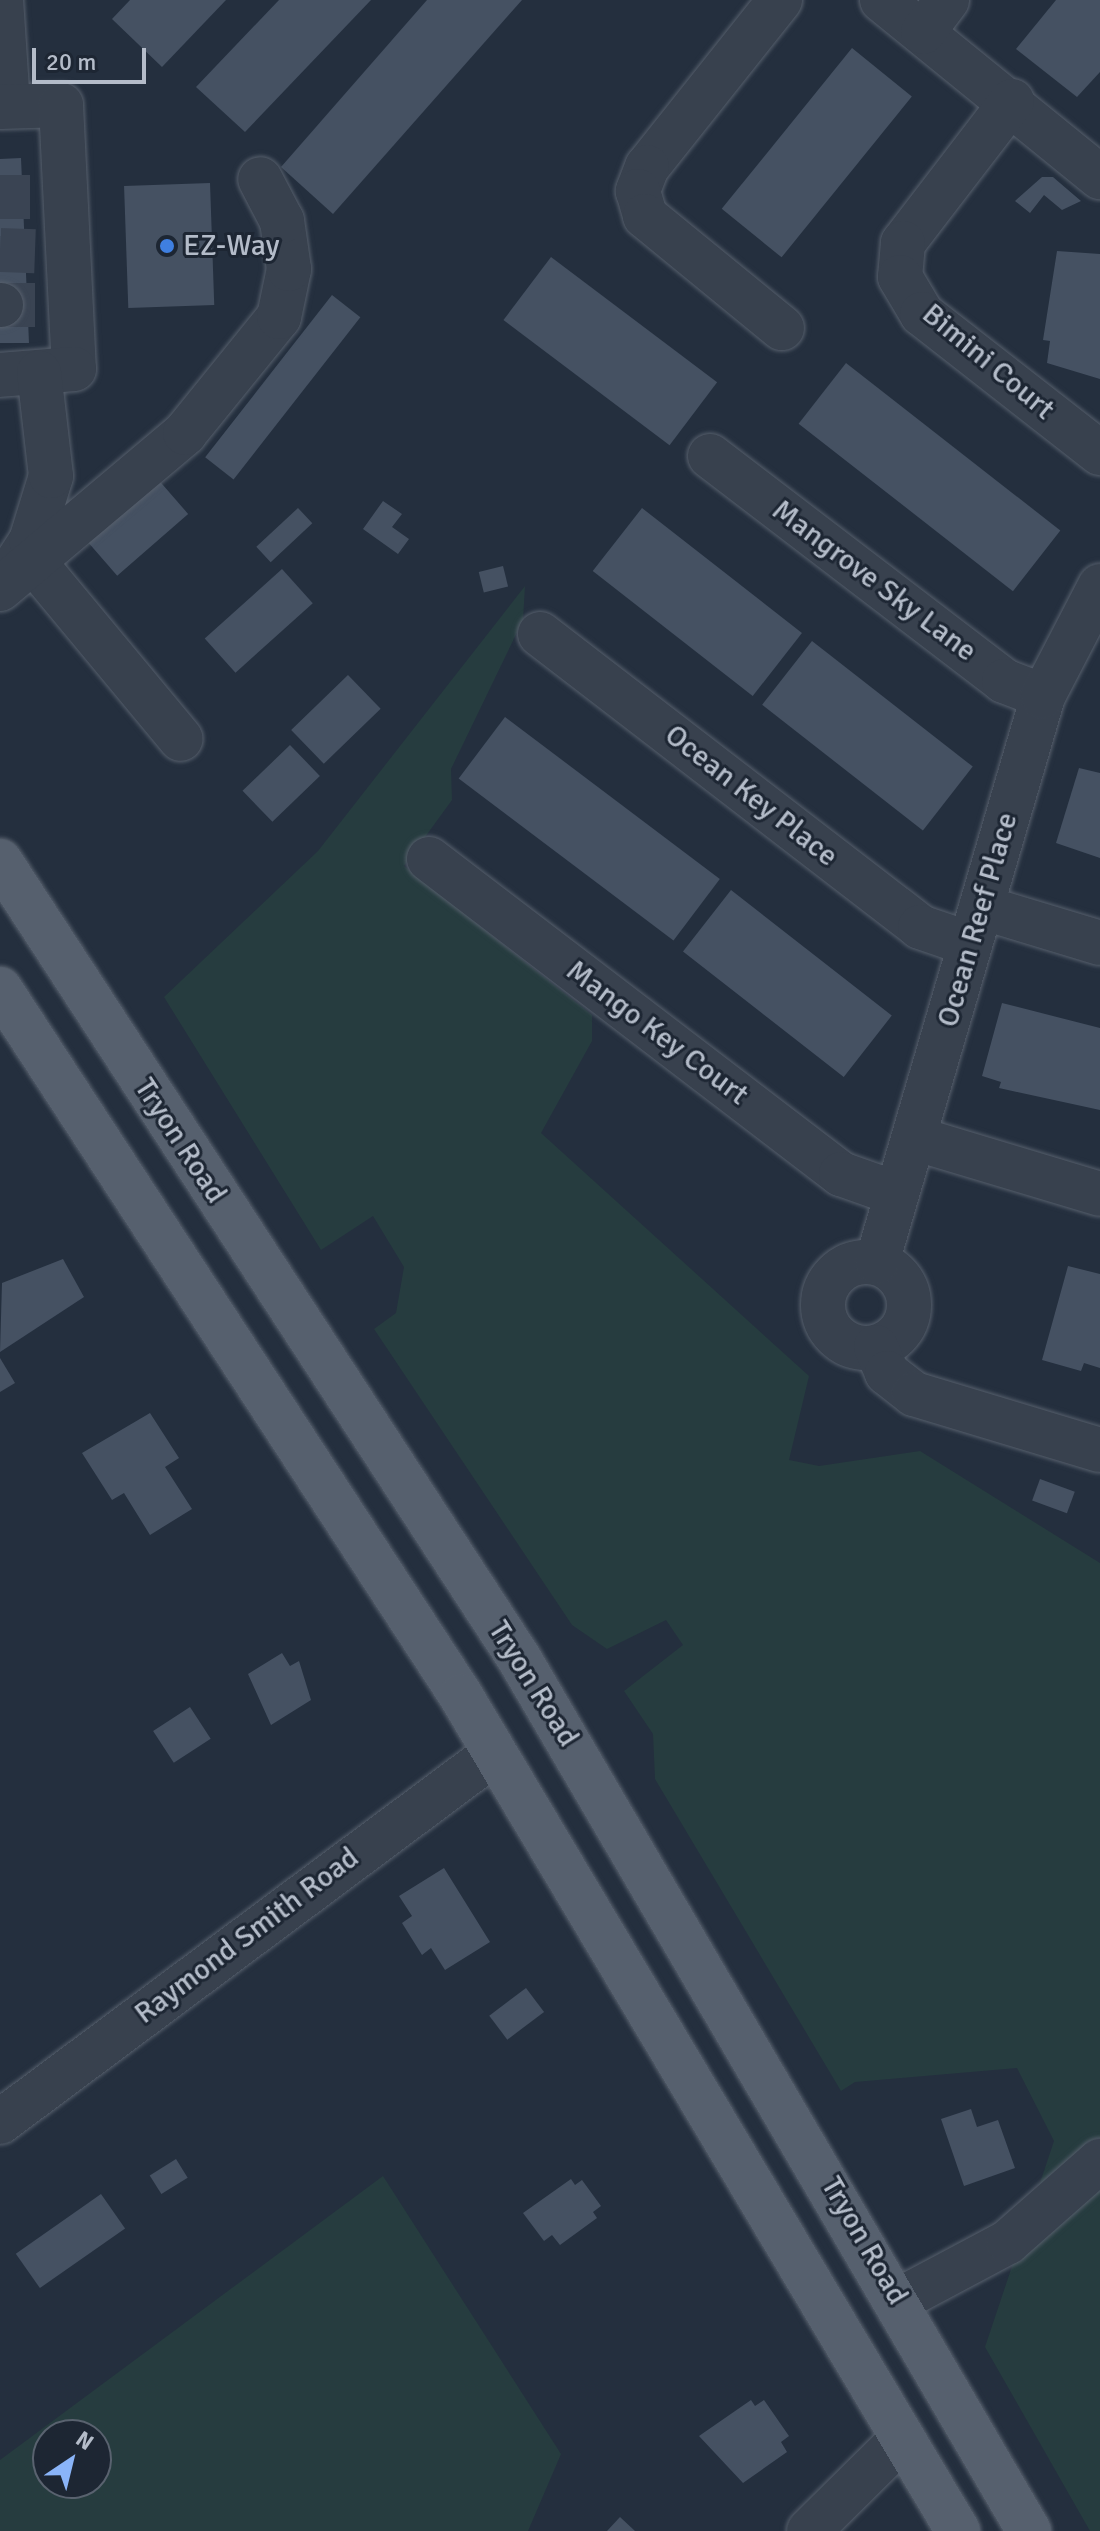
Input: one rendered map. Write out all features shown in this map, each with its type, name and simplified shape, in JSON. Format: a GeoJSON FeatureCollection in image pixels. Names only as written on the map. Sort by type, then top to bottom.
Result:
{"type":"FeatureCollection","features":[{"type":"Feature","properties":{"kind":"main road","name":"Tryon Road"},"geometry":{"type":"LineString","coordinates":[[0,861],[520,1660],[899,2300],[1029,2531]]}},
{"type":"Feature","properties":{"kind":"main road"},"geometry":{"type":"LineString","coordinates":[[0,989],[495,1753],[958,2531]]}},
{"type":"Feature","properties":{"kind":"street"},"geometry":{"type":"LineString","coordinates":[[1,0],[3,85],[61,105],[48,197],[51,252],[26,305],[74,369],[19,374],[51,476],[31,541],[11,580]]}},
{"type":"Feature","properties":{"kind":"street"},"geometry":{"type":"LineString","coordinates":[[780,0],[647,167],[638,191],[645,216],[782,328]]}},
{"type":"Feature","properties":{"kind":"street"},"geometry":{"type":"LineString","coordinates":[[882,0],[935,16],[1012,101],[1100,177]]}},
{"type":"Feature","properties":{"kind":"street","name":"Bimini Court"},"geometry":{"type":"LineString","coordinates":[[1012,101],[903,243],[900,277],[922,314],[1100,453]]}},
{"type":"Feature","properties":{"kind":"street"},"geometry":{"type":"LineString","coordinates":[[11,580],[185,433],[279,317],[289,269],[282,221],[260,179]]}},
{"type":"Feature","properties":{"kind":"street","name":"Mangrove Sky Lane"},"geometry":{"type":"LineString","coordinates":[[710,456],[1004,681],[1043,696]]}},
{"type":"Feature","properties":{"kind":"street"},"geometry":{"type":"LineString","coordinates":[[11,580],[181,739]]}},
{"type":"Feature","properties":{"kind":"street","name":"Ocean Reef Place"},"geometry":{"type":"LineString","coordinates":[[877,1262],[892,1192],[917,1139],[975,926],[1043,696],[1094,608]]}},
{"type":"Feature","properties":{"kind":"street","name":"Ocean Key Place"},"geometry":{"type":"LineString","coordinates":[[540,634],[920,927],[975,926],[1100,943]]}},
{"type":"Feature","properties":{"kind":"street","name":"Mango Key Court"},"geometry":{"type":"LineString","coordinates":[[429,859],[841,1174],[892,1192]]}},
{"type":"Feature","properties":{"kind":"street"},"geometry":{"type":"LineString","coordinates":[[917,1139],[1100,1194]]}},
{"type":"Feature","properties":{"kind":"street"},"geometry":{"type":"LineString","coordinates":[[877,1262],[901,1278],[910,1305],[900,1332],[876,1347],[836,1336],[823,1297],[849,1264],[877,1262]]}},
{"type":"Feature","properties":{"kind":"street"},"geometry":{"type":"LineString","coordinates":[[876,1347],[887,1373],[914,1394],[1100,1450]]}},
{"type":"Feature","properties":{"kind":"street","name":"Raymond Smith Road"},"geometry":{"type":"LineString","coordinates":[[0,2122],[495,1753]]}},
{"type":"Feature","properties":{"kind":"street"},"geometry":{"type":"LineString","coordinates":[[899,2300],[1008,2242],[1100,2161]]}},
{"type":"Feature","properties":{"kind":"street"},"geometry":{"type":"LineString","coordinates":[[809,2531],[902,2439]]}},
{"type":"Feature","properties":{"kind":"green space"},"geometry":{"type":"Polygon","coordinates":[[[525,586],[523,620],[451,769],[452,800],[404,866],[592,1015],[592,1041],[541,1133],[809,1376],[789,1460],[819,1466],[920,1451],[1100,1563],[1100,2531],[1090,2531],[985,2347],[1054,2141],[1017,2068],[855,2082],[841,2091],[655,1779],[653,1734],[624,1691],[683,1645],[666,1620],[607,1649],[572,1625],[374,1329],[396,1313],[404,1267],[373,1216],[321,1250],[164,997],[318,851],[525,586]]]}},
{"type":"Feature","properties":{"kind":"green space"},"geometry":{"type":"Polygon","coordinates":[[[383,2176],[561,2454],[528,2531],[0,2531],[0,2460],[32,2436],[32,2499],[112,2499],[112,2419],[55,2419],[383,2176]]]}},
{"type":"Feature","properties":{"kind":"building"},"geometry":{"type":"Polygon","coordinates":[[[130,0],[226,0],[162,67],[112,19],[130,0]]]}},
{"type":"Feature","properties":{"kind":"building"},"geometry":{"type":"Polygon","coordinates":[[[279,0],[371,0],[245,132],[196,87],[279,0]]]}},
{"type":"Feature","properties":{"kind":"building"},"geometry":{"type":"Polygon","coordinates":[[[427,0],[522,0],[333,214],[281,167],[427,0]]]}},
{"type":"Feature","properties":{"kind":"building"},"geometry":{"type":"Polygon","coordinates":[[[1056,0],[1100,0],[1100,72],[1077,97],[1016,49],[1056,0]]]}},
{"type":"Feature","properties":{"kind":"building"},"geometry":{"type":"Polygon","coordinates":[[[852,48],[912,96],[782,257],[722,209],[852,48]]]}},
{"type":"Feature","properties":{"kind":"building"},"geometry":{"type":"Polygon","coordinates":[[[21,158],[29,343],[0,343],[0,159],[21,158]]]}},
{"type":"Feature","properties":{"kind":"building"},"geometry":{"type":"Polygon","coordinates":[[[1042,177],[1053,177],[1081,201],[1062,210],[1044,195],[1030,213],[1015,201],[1042,177]]]}},
{"type":"Feature","properties":{"kind":"building","name":"EZ-Way"},"geometry":{"type":"Polygon","coordinates":[[[210,183],[214,305],[128,308],[124,186],[210,183]]]}},
{"type":"Feature","properties":{"kind":"building"},"geometry":{"type":"Polygon","coordinates":[[[1057,251],[1100,254],[1100,379],[1047,363],[1050,341],[1043,340],[1057,251]]]}},
{"type":"Feature","properties":{"kind":"building"},"geometry":{"type":"Polygon","coordinates":[[[551,257],[717,382],[670,445],[503,320],[551,257]]]}},
{"type":"Feature","properties":{"kind":"building"},"geometry":{"type":"Polygon","coordinates":[[[332,295],[360,317],[234,479],[205,457],[332,295]]]}},
{"type":"Feature","properties":{"kind":"building"},"geometry":{"type":"Polygon","coordinates":[[[846,363],[1060,530],[1013,591],[799,424],[846,363]]]}},
{"type":"Feature","properties":{"kind":"building"},"geometry":{"type":"Polygon","coordinates":[[[156,477],[188,514],[117,576],[85,539],[156,477]]]}},
{"type":"Feature","properties":{"kind":"building"},"geometry":{"type":"Polygon","coordinates":[[[383,501],[402,514],[392,527],[409,539],[398,554],[363,529],[383,501]]]}},
{"type":"Feature","properties":{"kind":"building"},"geometry":{"type":"Polygon","coordinates":[[[298,508],[312,523],[271,562],[256,547],[298,508]]]}},
{"type":"Feature","properties":{"kind":"building"},"geometry":{"type":"Polygon","coordinates":[[[642,508],[802,633],[753,696],[593,571],[642,508]]]}},
{"type":"Feature","properties":{"kind":"building"},"geometry":{"type":"Polygon","coordinates":[[[503,566],[508,586],[484,592],[479,572],[503,566]]]}},
{"type":"Feature","properties":{"kind":"building"},"geometry":{"type":"Polygon","coordinates":[[[282,569],[313,603],[235,673],[205,639],[282,569]]]}},
{"type":"Feature","properties":{"kind":"building"},"geometry":{"type":"Polygon","coordinates":[[[812,641],[973,767],[923,830],[762,705],[812,641]]]}},
{"type":"Feature","properties":{"kind":"building"},"geometry":{"type":"Polygon","coordinates":[[[348,675],[381,709],[324,764],[291,730],[348,675]]]}},
{"type":"Feature","properties":{"kind":"building"},"geometry":{"type":"Polygon","coordinates":[[[505,717],[720,879],[673,940],[459,778],[505,717]]]}},
{"type":"Feature","properties":{"kind":"building"},"geometry":{"type":"Polygon","coordinates":[[[290,745],[320,776],[272,822],[243,791],[290,745]]]}},
{"type":"Feature","properties":{"kind":"building"},"geometry":{"type":"Polygon","coordinates":[[[1079,768],[1100,773],[1100,858],[1056,843],[1079,768]]]}},
{"type":"Feature","properties":{"kind":"building"},"geometry":{"type":"Polygon","coordinates":[[[731,890],[892,1016],[844,1077],[683,951],[731,890]]]}},
{"type":"Feature","properties":{"kind":"building"},"geometry":{"type":"Polygon","coordinates":[[[1002,1003],[1100,1028],[1100,1110],[999,1088],[1001,1082],[982,1076],[1002,1003]]]}},
{"type":"Feature","properties":{"kind":"building"},"geometry":{"type":"Polygon","coordinates":[[[63,1259],[84,1297],[0,1352],[2,1283],[63,1259]]]}},
{"type":"Feature","properties":{"kind":"building"},"geometry":{"type":"Polygon","coordinates":[[[1068,1266],[1100,1274],[1100,1368],[1084,1363],[1081,1371],[1042,1360],[1068,1266]]]}},
{"type":"Feature","properties":{"kind":"building"},"geometry":{"type":"Polygon","coordinates":[[[0,1358],[15,1383],[0,1392],[0,1358]]]}},
{"type":"Feature","properties":{"kind":"building"},"geometry":{"type":"Polygon","coordinates":[[[150,1413],[179,1458],[165,1467],[192,1509],[150,1535],[124,1493],[112,1500],[82,1453],[150,1413]]]}},
{"type":"Feature","properties":{"kind":"building"},"geometry":{"type":"Polygon","coordinates":[[[1040,1479],[1075,1492],[1067,1513],[1032,1501],[1040,1479]]]}},
{"type":"Feature","properties":{"kind":"building"},"geometry":{"type":"Polygon","coordinates":[[[282,1653],[290,1666],[299,1661],[311,1700],[271,1725],[248,1674],[282,1653]]]}},
{"type":"Feature","properties":{"kind":"building"},"geometry":{"type":"Polygon","coordinates":[[[190,1707],[211,1739],[174,1763],[153,1731],[190,1707]]]}},
{"type":"Feature","properties":{"kind":"building"},"geometry":{"type":"Polygon","coordinates":[[[444,1868],[490,1942],[445,1970],[431,1948],[422,1955],[402,1923],[412,1916],[399,1896],[444,1868]]]}},
{"type":"Feature","properties":{"kind":"building"},"geometry":{"type":"Polygon","coordinates":[[[526,1988],[544,2012],[507,2040],[489,2016],[526,1988]]]}},
{"type":"Feature","properties":{"kind":"building"},"geometry":{"type":"Polygon","coordinates":[[[971,2109],[977,2127],[998,2120],[1015,2168],[964,2186],[941,2119],[971,2109]]]}},
{"type":"Feature","properties":{"kind":"building"},"geometry":{"type":"Polygon","coordinates":[[[176,2159],[188,2178],[161,2194],[150,2175],[176,2159]]]}},
{"type":"Feature","properties":{"kind":"building"},"geometry":{"type":"Polygon","coordinates":[[[571,2179],[575,2185],[582,2180],[601,2206],[593,2212],[597,2218],[560,2245],[552,2235],[544,2241],[523,2213],[571,2179]]]}},
{"type":"Feature","properties":{"kind":"building"},"geometry":{"type":"Polygon","coordinates":[[[101,2194],[125,2228],[40,2288],[16,2254],[101,2194]]]}},
{"type":"Feature","properties":{"kind":"building"},"geometry":{"type":"Polygon","coordinates":[[[751,2400],[755,2406],[764,2400],[789,2436],[781,2442],[787,2452],[743,2483],[699,2436],[751,2400]]]}},
{"type":"Feature","properties":{"kind":"building"},"geometry":{"type":"Polygon","coordinates":[[[620,2517],[635,2531],[607,2531],[620,2517]]]}},
{"type":"Feature","properties":{"kind":"tunnel"},"geometry":{"type":"LineString","coordinates":[[0,197],[30,197]]}},
{"type":"Feature","properties":{"kind":"tunnel"},"geometry":{"type":"LineString","coordinates":[[0,250],[35,251]]}},
{"type":"Feature","properties":{"kind":"tunnel"},"geometry":{"type":"LineString","coordinates":[[1,305],[35,305]]}},
{"type":"Feature","properties":{"kind":"place","name":"EZ-Way"},"geometry":{"type":"Point","coordinates":[167,246]}}]}
